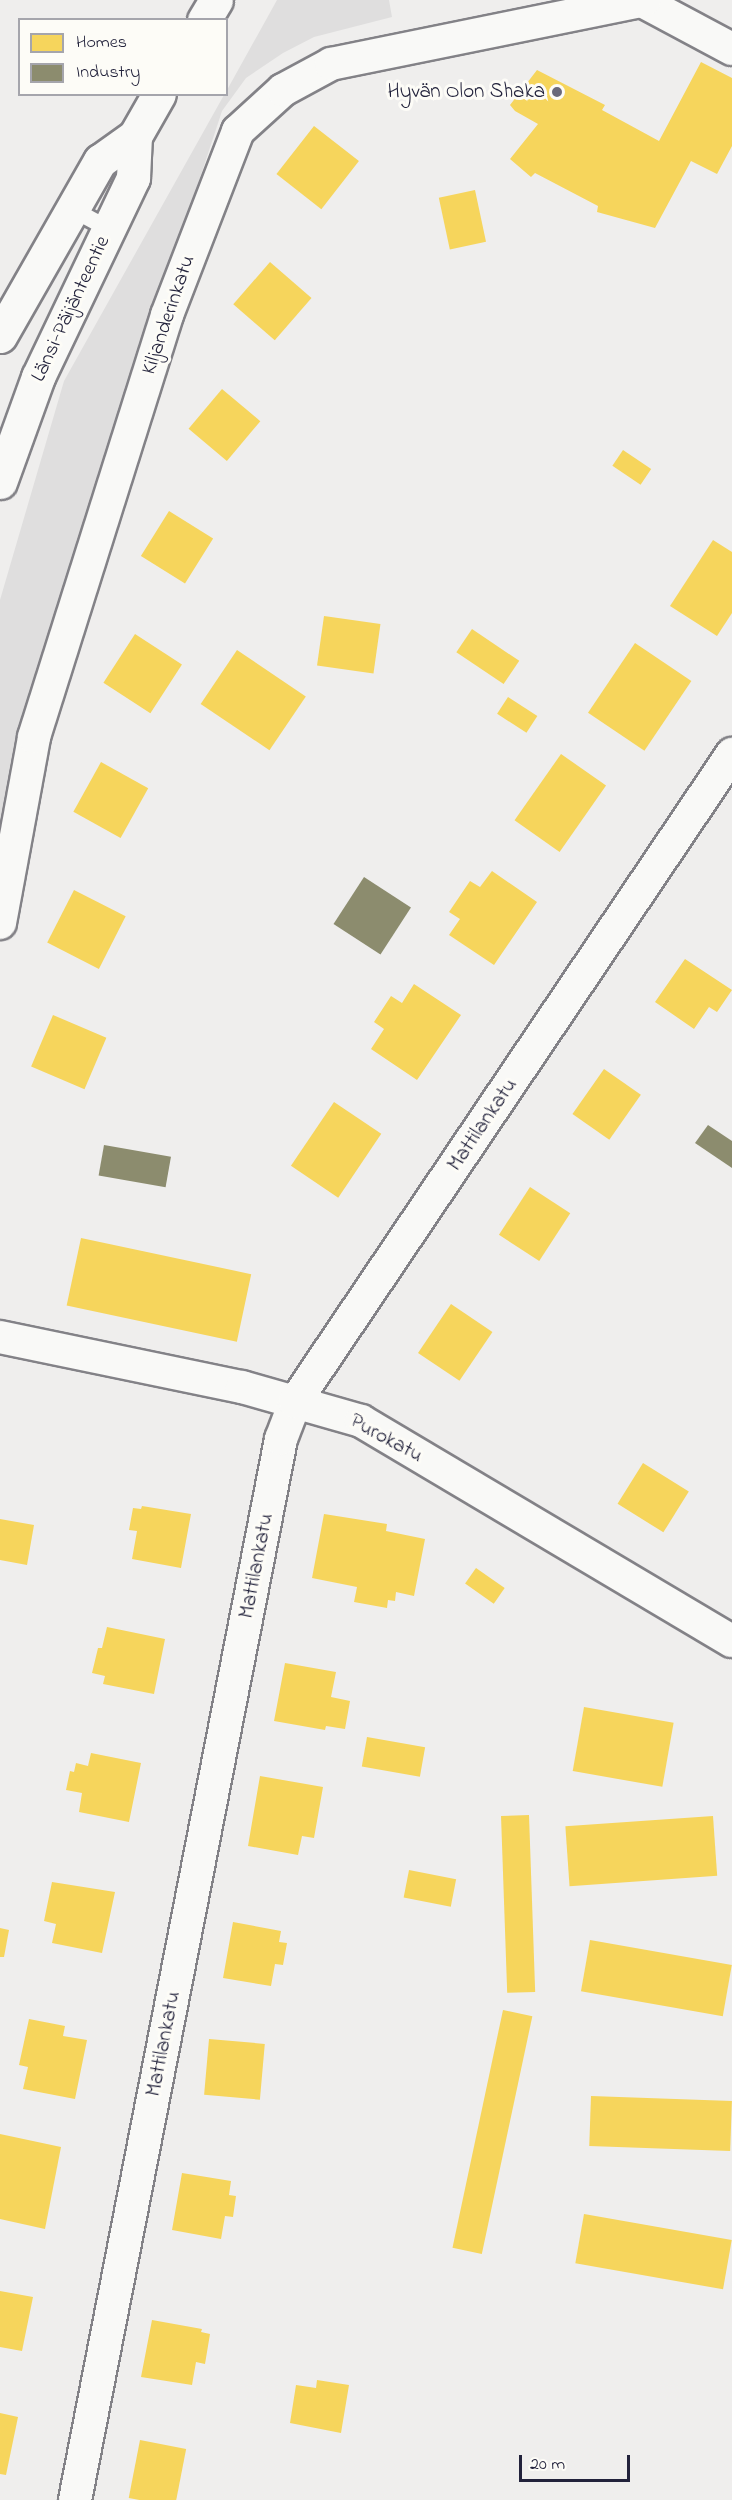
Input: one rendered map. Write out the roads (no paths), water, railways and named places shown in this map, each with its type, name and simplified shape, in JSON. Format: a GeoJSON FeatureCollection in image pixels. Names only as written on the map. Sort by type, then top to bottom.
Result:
{"type":"FeatureCollection","features":[{"type":"Feature","properties":{"kind":"main road"},"geometry":{"type":"LineString","coordinates":[[205,18],[216,0]]}},
{"type":"Feature","properties":{"kind":"main road","name":"Länsi-Päijänteentie"},"geometry":{"type":"LineString","coordinates":[[0,336],[100,161],[135,135],[158,96]]}},
{"type":"Feature","properties":{"kind":"main road","name":"Länsi-Päijänteentie"},"geometry":{"type":"LineString","coordinates":[[0,482],[38,377],[133,178],[135,135]]}},
{"type":"Feature","properties":{"kind":"street"},"geometry":{"type":"LineString","coordinates":[[643,1],[732,49]]}},
{"type":"Feature","properties":{"kind":"street","name":"Kiljanderinkatu"},"geometry":{"type":"LineString","coordinates":[[0,923],[34,737],[167,315],[238,131],[284,90],[331,64],[643,1]]}},
{"type":"Feature","properties":{"kind":"street","name":"Mattilankatu"},"geometry":{"type":"LineString","coordinates":[[75,2500],[281,1439],[295,1402],[732,754]]}},
{"type":"Feature","properties":{"kind":"street","name":"Purokatu"},"geometry":{"type":"LineString","coordinates":[[0,1337],[234,1385],[361,1421],[732,1641]]}},
{"type":"Feature","properties":{"kind":"lane"},"geometry":{"type":"LineString","coordinates":[[72,209],[108,229]]}},
{"type":"Feature","properties":{"kind":"place","name":"Hyvän Olon Shaka"},"geometry":{"type":"Point","coordinates":[557,92]}}]}
